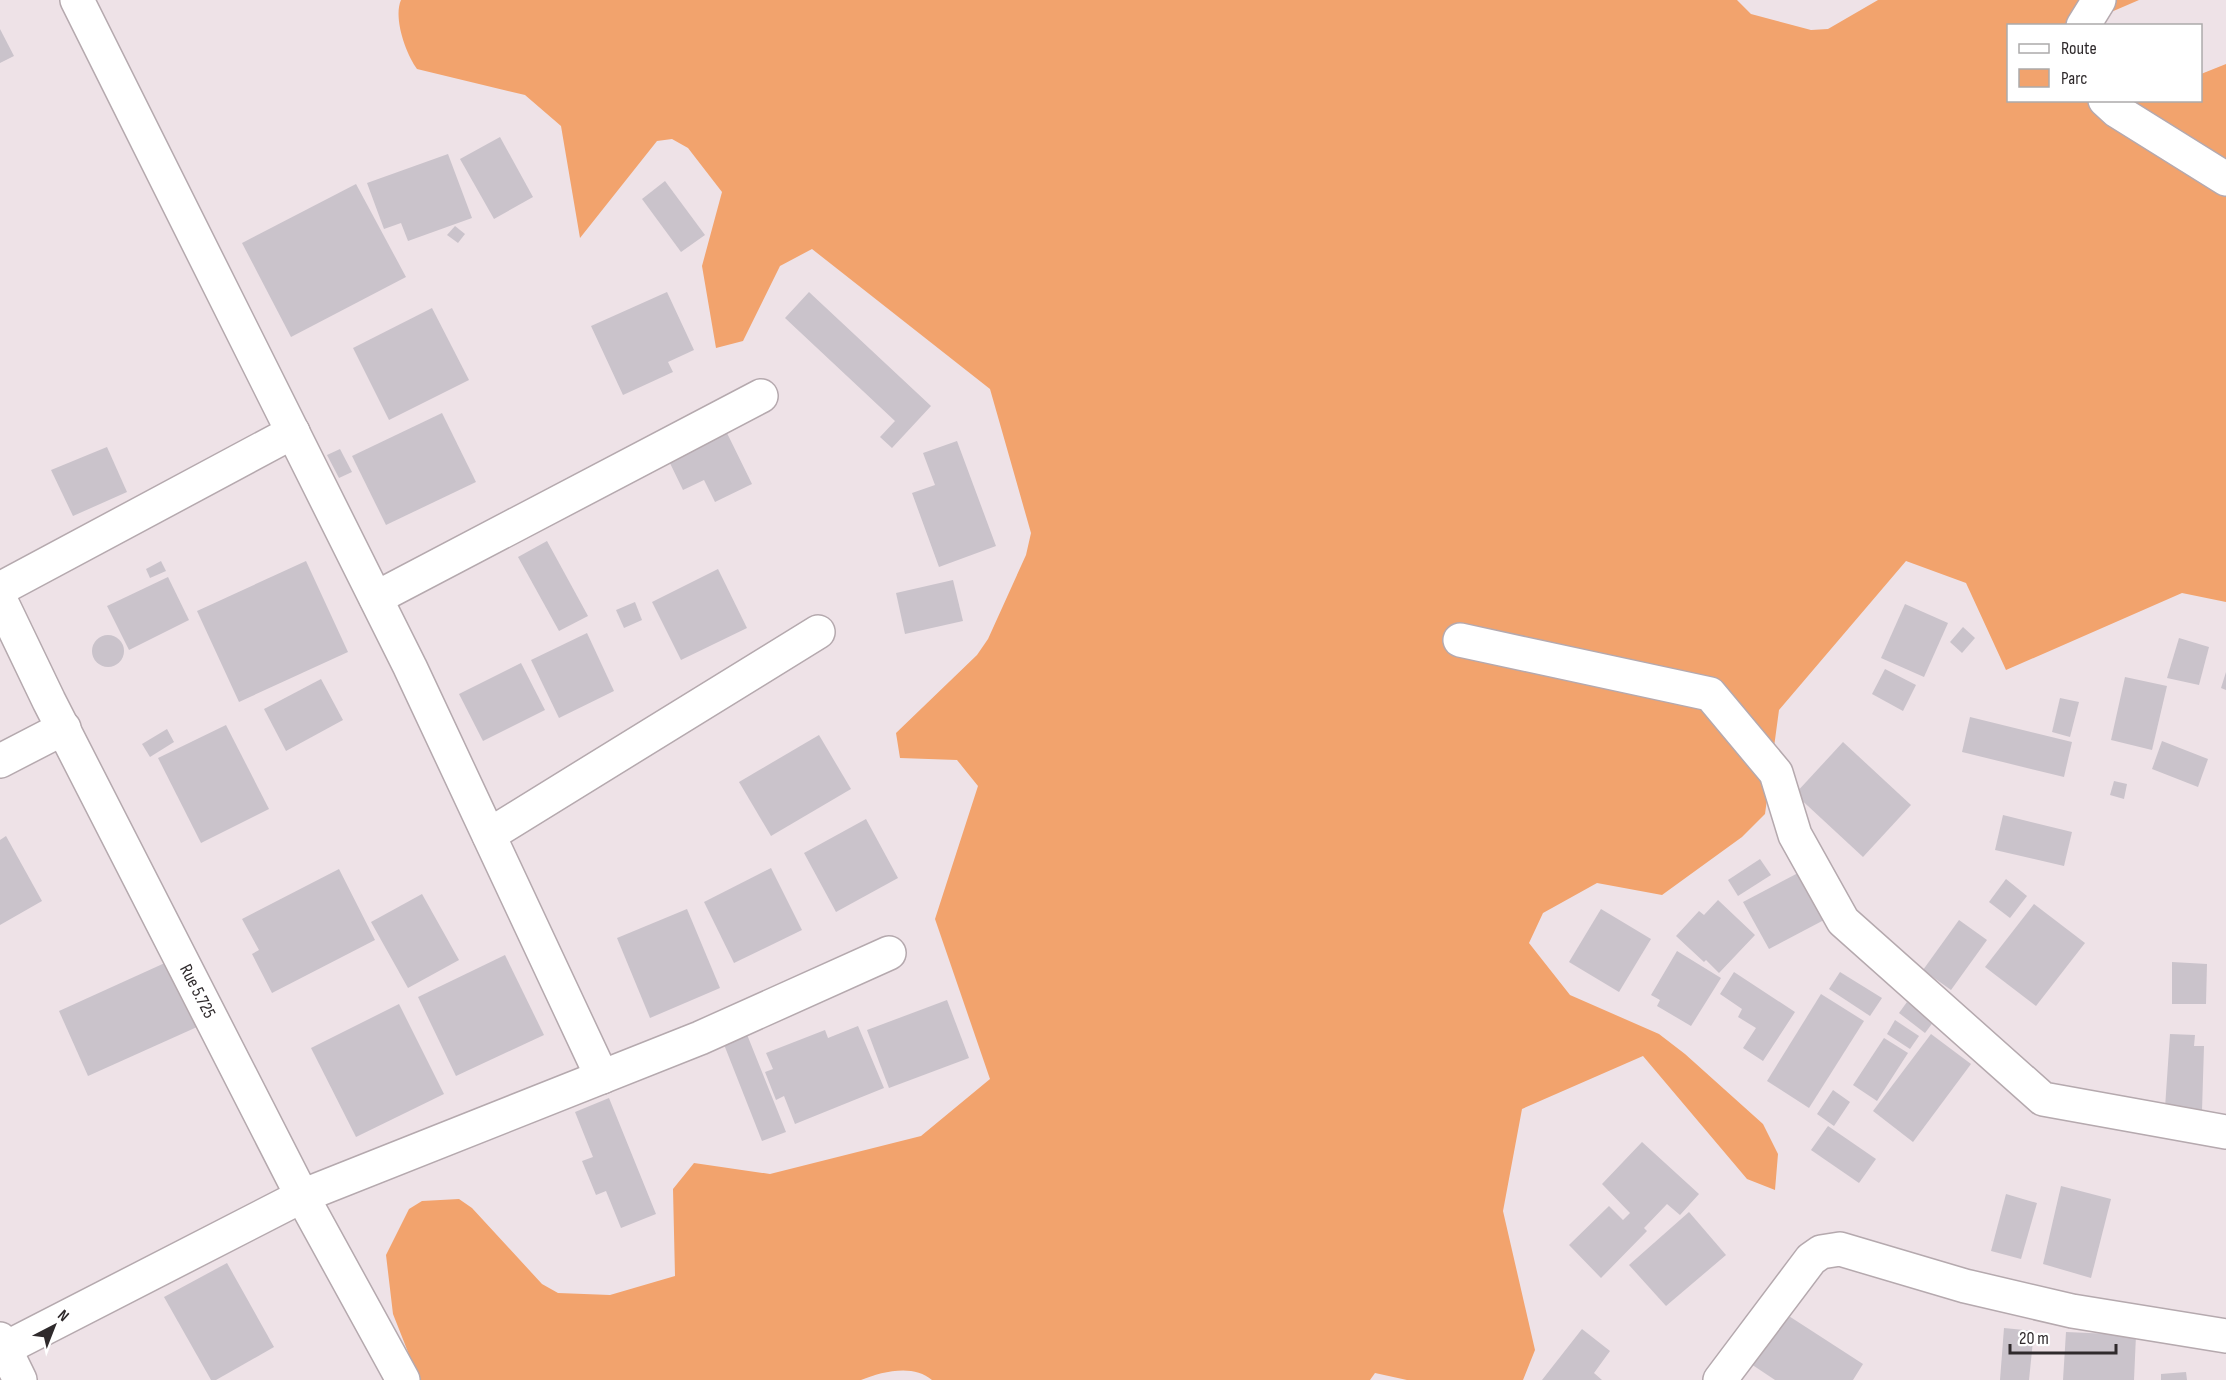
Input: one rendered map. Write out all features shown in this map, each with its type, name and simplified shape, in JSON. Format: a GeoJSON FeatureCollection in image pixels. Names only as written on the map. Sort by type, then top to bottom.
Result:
{"type":"FeatureCollection","features":[{"type":"Feature","properties":{"kind":"street"},"geometry":{"type":"LineString","coordinates":[[77,0],[376,598],[602,1077]]}},
{"type":"Feature","properties":{"kind":"street"},"geometry":{"type":"LineString","coordinates":[[2085,24],[2099,0]]}},
{"type":"Feature","properties":{"kind":"street"},"geometry":{"type":"LineString","coordinates":[[2107,102],[2117,111],[2226,179]]}},
{"type":"Feature","properties":{"kind":"street"},"geometry":{"type":"LineString","coordinates":[[376,598],[761,396]]}},
{"type":"Feature","properties":{"kind":"street"},"geometry":{"type":"LineString","coordinates":[[0,589],[293,432]]}},
{"type":"Feature","properties":{"kind":"street","name":"Rue 5.725"},"geometry":{"type":"LineString","coordinates":[[0,599],[302,1197],[403,1380]]}},
{"type":"Feature","properties":{"kind":"street"},"geometry":{"type":"LineString","coordinates":[[489,835],[819,632]]}},
{"type":"Feature","properties":{"kind":"street"},"geometry":{"type":"LineString","coordinates":[[1460,640],[1710,694],[1776,773],[1795,836],[1843,921],[2043,1099],[2226,1132]]}},
{"type":"Feature","properties":{"kind":"street"},"geometry":{"type":"LineString","coordinates":[[0,761],[64,728]]}},
{"type":"Feature","properties":{"kind":"street"},"geometry":{"type":"LineString","coordinates":[[20,1380],[2,1346],[302,1197],[700,1038],[889,953]]}},
{"type":"Feature","properties":{"kind":"street"},"geometry":{"type":"LineString","coordinates":[[1720,1380],[1806,1265],[1821,1252],[1840,1249],[1965,1286],[2072,1311],[2226,1336]]}},
{"type":"Feature","properties":{"kind":"green space"},"geometry":{"type":"Polygon","coordinates":[[[401,0],[1737,0],[1751,14],[1811,30],[1828,29],[1878,0],[2139,0],[2083,24],[2007,24],[2007,102],[2202,102],[2202,74],[2226,64],[2226,602],[2182,593],[2006,670],[1966,583],[1906,561],[1779,710],[1765,814],[1742,837],[1662,895],[1597,883],[1543,913],[1529,943],[1570,995],[1659,1034],[1685,1054],[1763,1124],[1778,1154],[1775,1190],[1747,1179],[1643,1056],[1522,1109],[1503,1211],[1535,1350],[1523,1380],[1407,1380],[1375,1373],[1370,1380],[932,1380],[916,1372],[898,1371],[861,1380],[419,1380],[393,1314],[386,1255],[409,1209],[422,1201],[459,1199],[472,1208],[542,1284],[558,1293],[610,1295],[675,1276],[673,1189],[694,1163],[770,1174],[921,1136],[990,1079],[935,919],[978,786],[957,760],[900,758],[896,733],[977,655],[988,639],[1026,555],[1031,533],[990,389],[812,249],[780,266],[743,341],[716,348],[702,266],[722,192],[688,148],[672,139],[657,141],[580,238],[561,126],[525,95],[417,69],[402,36],[399,8],[401,0]]]}},
{"type":"Feature","properties":{"kind":"building"},"geometry":{"type":"Polygon","coordinates":[[[0,29],[14,56],[0,63],[0,29]]]}},
{"type":"Feature","properties":{"kind":"building"},"geometry":{"type":"Polygon","coordinates":[[[500,137],[533,197],[494,219],[460,159],[500,137]]]}},
{"type":"Feature","properties":{"kind":"building"},"geometry":{"type":"Polygon","coordinates":[[[448,154],[472,218],[408,241],[401,223],[384,229],[367,183],[448,154]]]}},
{"type":"Feature","properties":{"kind":"building"},"geometry":{"type":"Polygon","coordinates":[[[665,181],[705,235],[681,252],[642,199],[665,181]]]}},
{"type":"Feature","properties":{"kind":"building"},"geometry":{"type":"Polygon","coordinates":[[[356,184],[406,277],[291,337],[242,243],[356,184]]]}},
{"type":"Feature","properties":{"kind":"building"},"geometry":{"type":"Polygon","coordinates":[[[455,226],[465,234],[458,243],[447,235],[455,226]]]}},
{"type":"Feature","properties":{"kind":"building"},"geometry":{"type":"Polygon","coordinates":[[[667,292],[694,350],[668,362],[673,372],[623,395],[591,326],[667,292]]]}},
{"type":"Feature","properties":{"kind":"building"},"geometry":{"type":"Polygon","coordinates":[[[809,292],[931,406],[892,448],[880,437],[895,421],[785,318],[809,292]]]}},
{"type":"Feature","properties":{"kind":"building"},"geometry":{"type":"Polygon","coordinates":[[[432,308],[469,380],[389,420],[353,348],[432,308]]]}},
{"type":"Feature","properties":{"kind":"building"},"geometry":{"type":"Polygon","coordinates":[[[442,413],[476,482],[386,525],[352,456],[442,413]]]}},
{"type":"Feature","properties":{"kind":"building"},"geometry":{"type":"Polygon","coordinates":[[[725,429],[752,484],[715,502],[704,480],[683,490],[667,457],[725,429]]]}},
{"type":"Feature","properties":{"kind":"building"},"geometry":{"type":"Polygon","coordinates":[[[957,441],[996,546],[939,567],[912,493],[935,485],[923,453],[957,441]]]}},
{"type":"Feature","properties":{"kind":"building"},"geometry":{"type":"Polygon","coordinates":[[[107,447],[127,492],[73,516],[51,470],[107,447]]]}},
{"type":"Feature","properties":{"kind":"building"},"geometry":{"type":"Polygon","coordinates":[[[340,449],[352,472],[339,478],[327,455],[340,449]]]}},
{"type":"Feature","properties":{"kind":"building"},"geometry":{"type":"Polygon","coordinates":[[[547,541],[588,616],[559,631],[518,557],[547,541]]]}},
{"type":"Feature","properties":{"kind":"building"},"geometry":{"type":"Polygon","coordinates":[[[161,561],[166,571],[150,578],[146,569],[161,561]]]}},
{"type":"Feature","properties":{"kind":"building"},"geometry":{"type":"Polygon","coordinates":[[[306,561],[348,652],[239,702],[197,611],[306,561]]]}},
{"type":"Feature","properties":{"kind":"building"},"geometry":{"type":"Polygon","coordinates":[[[718,569],[747,628],[681,660],[652,602],[718,569]]]}},
{"type":"Feature","properties":{"kind":"building"},"geometry":{"type":"Polygon","coordinates":[[[168,577],[189,620],[129,650],[107,606],[168,577]]]}},
{"type":"Feature","properties":{"kind":"building"},"geometry":{"type":"Polygon","coordinates":[[[953,580],[963,621],[905,634],[896,593],[953,580]]]}},
{"type":"Feature","properties":{"kind":"building"},"geometry":{"type":"Polygon","coordinates":[[[635,602],[642,620],[624,628],[616,610],[635,602]]]}},
{"type":"Feature","properties":{"kind":"building"},"geometry":{"type":"Polygon","coordinates":[[[1905,604],[1948,623],[1924,677],[1881,658],[1905,604]]]}},
{"type":"Feature","properties":{"kind":"building"},"geometry":{"type":"Polygon","coordinates":[[[1963,627],[1975,638],[1962,653],[1950,642],[1963,627]]]}},
{"type":"Feature","properties":{"kind":"building"},"geometry":{"type":"Polygon","coordinates":[[[587,633],[614,691],[559,718],[531,660],[587,633]]]}},
{"type":"Feature","properties":{"kind":"building"},"geometry":{"type":"Polygon","coordinates":[[[108,635],[119,640],[124,651],[119,662],[108,667],[97,662],[92,651],[97,640],[108,635]]]}},
{"type":"Feature","properties":{"kind":"building"},"geometry":{"type":"Polygon","coordinates":[[[2179,638],[2209,647],[2199,685],[2167,678],[2179,638]]]}},
{"type":"Feature","properties":{"kind":"building"},"geometry":{"type":"Polygon","coordinates":[[[521,663],[545,710],[483,741],[459,694],[521,663]]]}},
{"type":"Feature","properties":{"kind":"building"},"geometry":{"type":"Polygon","coordinates":[[[1885,669],[1916,685],[1903,711],[1872,694],[1885,669]]]}},
{"type":"Feature","properties":{"kind":"building"},"geometry":{"type":"Polygon","coordinates":[[[2226,672],[2226,690],[2221,688],[2226,672]]]}},
{"type":"Feature","properties":{"kind":"building"},"geometry":{"type":"Polygon","coordinates":[[[2125,677],[2167,686],[2152,750],[2111,740],[2125,677]]]}},
{"type":"Feature","properties":{"kind":"building"},"geometry":{"type":"Polygon","coordinates":[[[321,679],[343,720],[286,751],[264,709],[321,679]]]}},
{"type":"Feature","properties":{"kind":"building"},"geometry":{"type":"Polygon","coordinates":[[[2060,698],[2079,702],[2070,737],[2052,732],[2060,698]]]}},
{"type":"Feature","properties":{"kind":"building"},"geometry":{"type":"Polygon","coordinates":[[[1970,717],[2072,742],[2064,777],[1962,752],[1970,717]]]}},
{"type":"Feature","properties":{"kind":"building"},"geometry":{"type":"Polygon","coordinates":[[[226,725],[269,809],[201,843],[158,758],[226,725]]]}},
{"type":"Feature","properties":{"kind":"building"},"geometry":{"type":"Polygon","coordinates":[[[167,729],[174,742],[150,757],[142,744],[167,729]]]}},
{"type":"Feature","properties":{"kind":"building"},"geometry":{"type":"Polygon","coordinates":[[[819,735],[851,789],[771,836],[739,782],[819,735]]]}},
{"type":"Feature","properties":{"kind":"building"},"geometry":{"type":"Polygon","coordinates":[[[2162,741],[2208,759],[2198,787],[2152,769],[2162,741]]]}},
{"type":"Feature","properties":{"kind":"building"},"geometry":{"type":"Polygon","coordinates":[[[1843,742],[1911,805],[1863,857],[1795,794],[1843,742]]]}},
{"type":"Feature","properties":{"kind":"building"},"geometry":{"type":"Polygon","coordinates":[[[2114,781],[2127,784],[2124,799],[2110,795],[2114,781]]]}},
{"type":"Feature","properties":{"kind":"building"},"geometry":{"type":"Polygon","coordinates":[[[2003,815],[2072,832],[2064,866],[1995,850],[2003,815]]]}},
{"type":"Feature","properties":{"kind":"building"},"geometry":{"type":"Polygon","coordinates":[[[866,819],[898,878],[836,912],[804,853],[866,819]]]}},
{"type":"Feature","properties":{"kind":"building"},"geometry":{"type":"Polygon","coordinates":[[[6,836],[42,901],[0,925],[0,840],[6,836]]]}},
{"type":"Feature","properties":{"kind":"building"},"geometry":{"type":"Polygon","coordinates":[[[1760,859],[1771,875],[1738,896],[1728,880],[1760,859]]]}},
{"type":"Feature","properties":{"kind":"building"},"geometry":{"type":"Polygon","coordinates":[[[771,868],[802,930],[734,963],[704,902],[771,868]]]}},
{"type":"Feature","properties":{"kind":"building"},"geometry":{"type":"Polygon","coordinates":[[[339,869],[375,940],[272,993],[252,954],[259,950],[242,919],[339,869]]]}},
{"type":"Feature","properties":{"kind":"building"},"geometry":{"type":"Polygon","coordinates":[[[1798,873],[1824,920],[1769,949],[1743,902],[1798,873]]]}},
{"type":"Feature","properties":{"kind":"building"},"geometry":{"type":"Polygon","coordinates":[[[2006,879],[2027,896],[2010,918],[1989,902],[2006,879]]]}},
{"type":"Feature","properties":{"kind":"building"},"geometry":{"type":"Polygon","coordinates":[[[422,894],[459,960],[408,988],[371,922],[422,894]]]}},
{"type":"Feature","properties":{"kind":"building"},"geometry":{"type":"Polygon","coordinates":[[[1718,900],[1755,935],[1719,973],[1676,936],[1699,911],[1704,915],[1718,900]]]}},
{"type":"Feature","properties":{"kind":"building"},"geometry":{"type":"Polygon","coordinates":[[[2034,904],[2085,943],[2036,1006],[1985,967],[2034,904]]]}},
{"type":"Feature","properties":{"kind":"building"},"geometry":{"type":"Polygon","coordinates":[[[687,909],[720,988],[650,1018],[617,938],[687,909]]]}},
{"type":"Feature","properties":{"kind":"building"},"geometry":{"type":"Polygon","coordinates":[[[1601,909],[1651,939],[1619,992],[1569,962],[1601,909]]]}},
{"type":"Feature","properties":{"kind":"building"},"geometry":{"type":"Polygon","coordinates":[[[1959,920],[1987,940],[1951,990],[1923,970],[1959,920]]]}},
{"type":"Feature","properties":{"kind":"building"},"geometry":{"type":"Polygon","coordinates":[[[1677,951],[1721,978],[1691,1026],[1657,1006],[1660,1000],[1651,995],[1677,951]]]}},
{"type":"Feature","properties":{"kind":"building"},"geometry":{"type":"Polygon","coordinates":[[[505,955],[544,1035],[456,1076],[418,997],[505,955]]]}},
{"type":"Feature","properties":{"kind":"building"},"geometry":{"type":"Polygon","coordinates":[[[167,962],[197,1027],[88,1076],[59,1011],[167,962]]]}},
{"type":"Feature","properties":{"kind":"building"},"geometry":{"type":"Polygon","coordinates":[[[2172,962],[2207,964],[2206,1004],[2172,1004],[2172,962]]]}},
{"type":"Feature","properties":{"kind":"building"},"geometry":{"type":"Polygon","coordinates":[[[1734,972],[1795,1012],[1763,1061],[1743,1048],[1756,1028],[1738,1017],[1742,1009],[1720,994],[1734,972]]]}},
{"type":"Feature","properties":{"kind":"building"},"geometry":{"type":"Polygon","coordinates":[[[1840,972],[1882,998],[1870,1016],[1829,989],[1840,972]]]}},
{"type":"Feature","properties":{"kind":"building"},"geometry":{"type":"Polygon","coordinates":[[[1821,994],[1864,1021],[1809,1108],[1767,1081],[1821,994]]]}},
{"type":"Feature","properties":{"kind":"building"},"geometry":{"type":"Polygon","coordinates":[[[947,1000],[969,1058],[889,1088],[867,1030],[947,1000]]]}},
{"type":"Feature","properties":{"kind":"building"},"geometry":{"type":"Polygon","coordinates":[[[1907,1002],[1934,1021],[1925,1033],[1899,1013],[1907,1002]]]}},
{"type":"Feature","properties":{"kind":"building"},"geometry":{"type":"Polygon","coordinates":[[[399,1004],[444,1094],[356,1137],[311,1048],[399,1004]]]}},
{"type":"Feature","properties":{"kind":"building"},"geometry":{"type":"Polygon","coordinates":[[[1895,1020],[1919,1036],[1910,1049],[1887,1034],[1895,1020]]]}},
{"type":"Feature","properties":{"kind":"building"},"geometry":{"type":"Polygon","coordinates":[[[858,1026],[884,1088],[795,1124],[784,1096],[776,1100],[765,1072],[773,1069],[766,1053],[825,1030],[828,1038],[858,1026]]]}},
{"type":"Feature","properties":{"kind":"building"},"geometry":{"type":"Polygon","coordinates":[[[746,1032],[786,1132],[762,1141],[723,1042],[746,1032]]]}},
{"type":"Feature","properties":{"kind":"building"},"geometry":{"type":"Polygon","coordinates":[[[1931,1034],[1971,1064],[1913,1142],[1873,1111],[1931,1034]]]}},
{"type":"Feature","properties":{"kind":"building"},"geometry":{"type":"Polygon","coordinates":[[[2170,1034],[2195,1035],[2194,1046],[2204,1046],[2202,1111],[2165,1108],[2170,1034]]]}},
{"type":"Feature","properties":{"kind":"building"},"geometry":{"type":"Polygon","coordinates":[[[1884,1038],[1908,1053],[1877,1101],[1853,1085],[1884,1038]]]}},
{"type":"Feature","properties":{"kind":"building"},"geometry":{"type":"Polygon","coordinates":[[[1833,1090],[1850,1102],[1834,1126],[1817,1114],[1833,1090]]]}},
{"type":"Feature","properties":{"kind":"building"},"geometry":{"type":"Polygon","coordinates":[[[609,1098],[656,1214],[621,1228],[606,1191],[596,1195],[582,1161],[593,1157],[575,1112],[609,1098]]]}},
{"type":"Feature","properties":{"kind":"building"},"geometry":{"type":"Polygon","coordinates":[[[1828,1126],[1876,1159],[1859,1183],[1811,1150],[1828,1126]]]}},
{"type":"Feature","properties":{"kind":"building"},"geometry":{"type":"Polygon","coordinates":[[[1642,1142],[1699,1194],[1680,1215],[1667,1204],[1644,1228],[1647,1231],[1601,1278],[1569,1245],[1609,1206],[1623,1220],[1630,1213],[1602,1184],[1642,1142]]]}},
{"type":"Feature","properties":{"kind":"building"},"geometry":{"type":"Polygon","coordinates":[[[2061,1186],[2111,1199],[2091,1278],[2043,1264],[2061,1186]]]}},
{"type":"Feature","properties":{"kind":"building"},"geometry":{"type":"Polygon","coordinates":[[[2006,1194],[2037,1203],[2021,1259],[1991,1251],[2006,1194]]]}},
{"type":"Feature","properties":{"kind":"building"},"geometry":{"type":"Polygon","coordinates":[[[1689,1212],[1726,1255],[1666,1306],[1629,1265],[1689,1212]]]}},
{"type":"Feature","properties":{"kind":"building"},"geometry":{"type":"Polygon","coordinates":[[[227,1263],[274,1347],[216,1380],[211,1380],[164,1297],[227,1263]]]}},
{"type":"Feature","properties":{"kind":"building"},"geometry":{"type":"Polygon","coordinates":[[[1778,1309],[1863,1364],[1853,1380],[1775,1380],[1745,1360],[1778,1309]]]}},
{"type":"Feature","properties":{"kind":"building"},"geometry":{"type":"Polygon","coordinates":[[[2004,1328],[2034,1331],[2029,1380],[2000,1380],[2004,1328]]]}},
{"type":"Feature","properties":{"kind":"building"},"geometry":{"type":"Polygon","coordinates":[[[1582,1329],[1610,1351],[1594,1373],[1602,1380],[1542,1380],[1582,1329]]]}},
{"type":"Feature","properties":{"kind":"building"},"geometry":{"type":"Polygon","coordinates":[[[2066,1332],[2136,1335],[2134,1380],[2063,1380],[2066,1332]]]}},
{"type":"Feature","properties":{"kind":"building"},"geometry":{"type":"Polygon","coordinates":[[[2186,1372],[2187,1380],[2161,1380],[2161,1374],[2186,1372]]]}}]}
